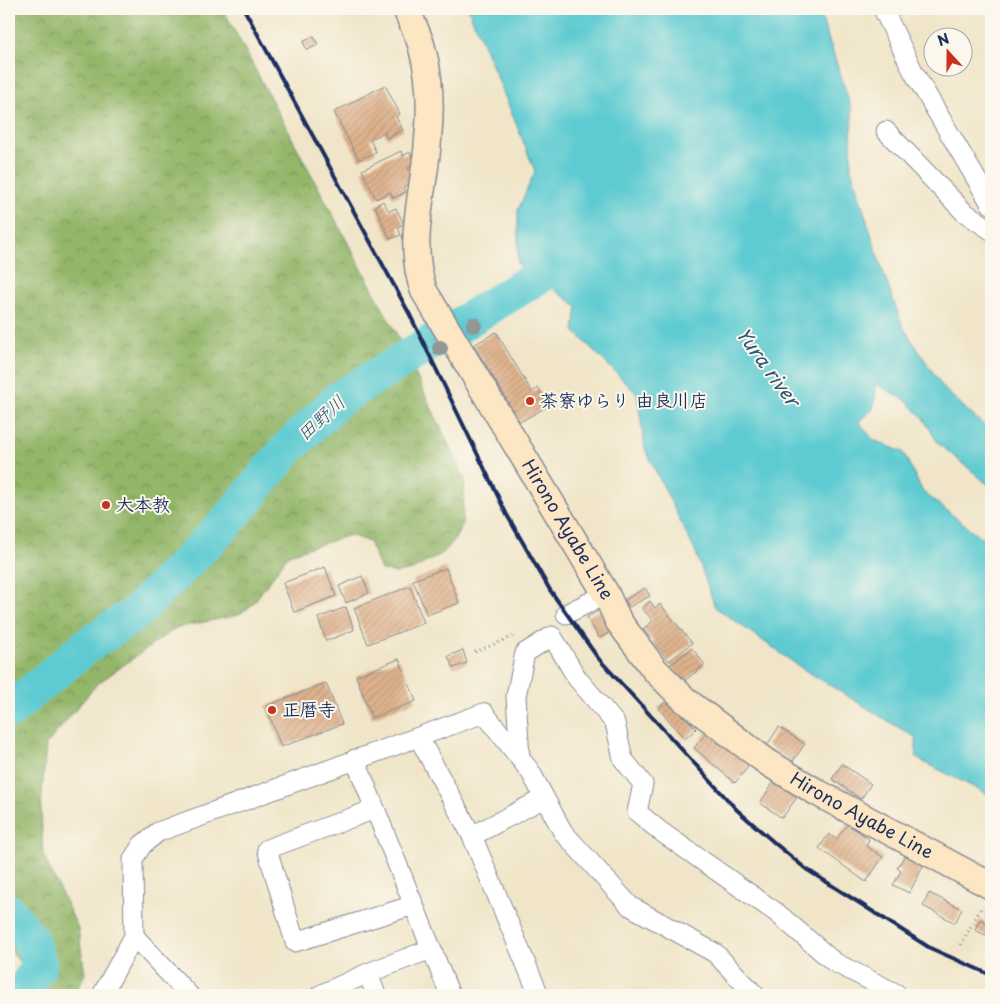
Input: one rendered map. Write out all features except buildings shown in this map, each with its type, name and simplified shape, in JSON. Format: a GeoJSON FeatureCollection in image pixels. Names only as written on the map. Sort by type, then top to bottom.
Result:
{"type":"FeatureCollection","features":[{"type":"Feature","properties":{"kind":"main road","name":"Hirono Ayabe Line"},"geometry":{"type":"LineString","coordinates":[[406,9],[422,48],[430,106],[428,140],[415,250],[417,271],[424,290],[606,594],[619,622],[655,670],[685,700],[767,762],[987,895]]}},
{"type":"Feature","properties":{"kind":"street"},"geometry":{"type":"LineString","coordinates":[[883,9],[914,73],[991,204]]}},
{"type":"Feature","properties":{"kind":"street"},"geometry":{"type":"LineString","coordinates":[[886,131],[964,212],[991,230]]}},
{"type":"Feature","properties":{"kind":"street"},"geometry":{"type":"LineString","coordinates":[[566,614],[606,594]]}},
{"type":"Feature","properties":{"kind":"street"},"geometry":{"type":"LineString","coordinates":[[520,758],[516,696],[525,653],[552,636],[577,678],[615,722],[623,759],[643,784],[637,812],[660,831],[777,913],[834,962],[897,994],[893,995]]}},
{"type":"Feature","properties":{"kind":"street"},"geometry":{"type":"LineString","coordinates":[[102,995],[134,936],[133,859],[142,845],[158,832],[354,759],[419,738],[484,712],[520,758],[563,832],[630,906],[715,953],[756,995]]}},
{"type":"Feature","properties":{"kind":"street"},"geometry":{"type":"LineString","coordinates":[[419,738],[472,836],[539,995]]}},
{"type":"Feature","properties":{"kind":"street"},"geometry":{"type":"LineString","coordinates":[[354,759],[450,995]]}},
{"type":"Feature","properties":{"kind":"street"},"geometry":{"type":"LineString","coordinates":[[472,836],[544,798]]}},
{"type":"Feature","properties":{"kind":"street"},"geometry":{"type":"LineString","coordinates":[[375,809],[267,849],[295,942],[414,905]]}},
{"type":"Feature","properties":{"kind":"street"},"geometry":{"type":"LineString","coordinates":[[134,936],[189,995]]}},
{"type":"Feature","properties":{"kind":"street"},"geometry":{"type":"LineString","coordinates":[[320,995],[368,973],[431,949]]}},
{"type":"Feature","properties":{"kind":"street"},"geometry":{"type":"LineString","coordinates":[[368,973],[376,995]]}},
{"type":"Feature","properties":{"kind":"path"},"geometry":{"type":"LineString","coordinates":[[961,945],[987,895]]}},
{"type":"Feature","properties":{"kind":"green space","name":"大本教"},"geometry":{"type":"Polygon","coordinates":[[[9,9],[223,9],[396,333],[465,479],[462,525],[455,539],[443,553],[412,570],[397,573],[381,570],[369,542],[350,535],[289,554],[252,605],[238,615],[176,628],[97,684],[46,745],[41,808],[43,855],[78,928],[85,974],[74,995],[34,995],[20,963],[9,947],[9,9]]]}},
{"type":"Feature","properties":{"kind":"water","name":"Yura river"},"geometry":{"type":"Polygon","coordinates":[[[468,9],[793,9],[820,13],[852,110],[851,169],[881,266],[903,327],[944,389],[991,432],[991,487],[938,443],[923,418],[904,399],[877,385],[873,409],[859,421],[873,440],[903,452],[923,492],[991,545],[991,796],[916,758],[916,738],[800,667],[715,607],[696,553],[645,449],[637,394],[574,331],[577,306],[518,264],[518,210],[535,171],[468,9]]]}},
{"type":"Feature","properties":{"kind":"waterway","name":"田野川"},"geometry":{"type":"LineString","coordinates":[[9,711],[85,647],[136,613],[226,523],[289,447],[339,399],[580,251]]}},
{"type":"Feature","properties":{"kind":"waterway","name":"田野川"},"geometry":{"type":"LineString","coordinates":[[9,912],[32,942],[39,966],[21,995]]}},
{"type":"Feature","properties":{"kind":"railway"},"geometry":{"type":"LineString","coordinates":[[244,9],[409,313],[507,515],[550,590],[598,658],[737,810],[806,869],[930,948],[991,975]]}},
{"type":"Feature","properties":{"kind":"place","name":"茶寮ゆらり 由良川店"},"geometry":{"type":"Point","coordinates":[530,401]}},
{"type":"Feature","properties":{"kind":"place","name":"大本教"},"geometry":{"type":"Point","coordinates":[106,505]}},
{"type":"Feature","properties":{"kind":"place","name":"正暦寺"},"geometry":{"type":"Point","coordinates":[272,710]}}]}
